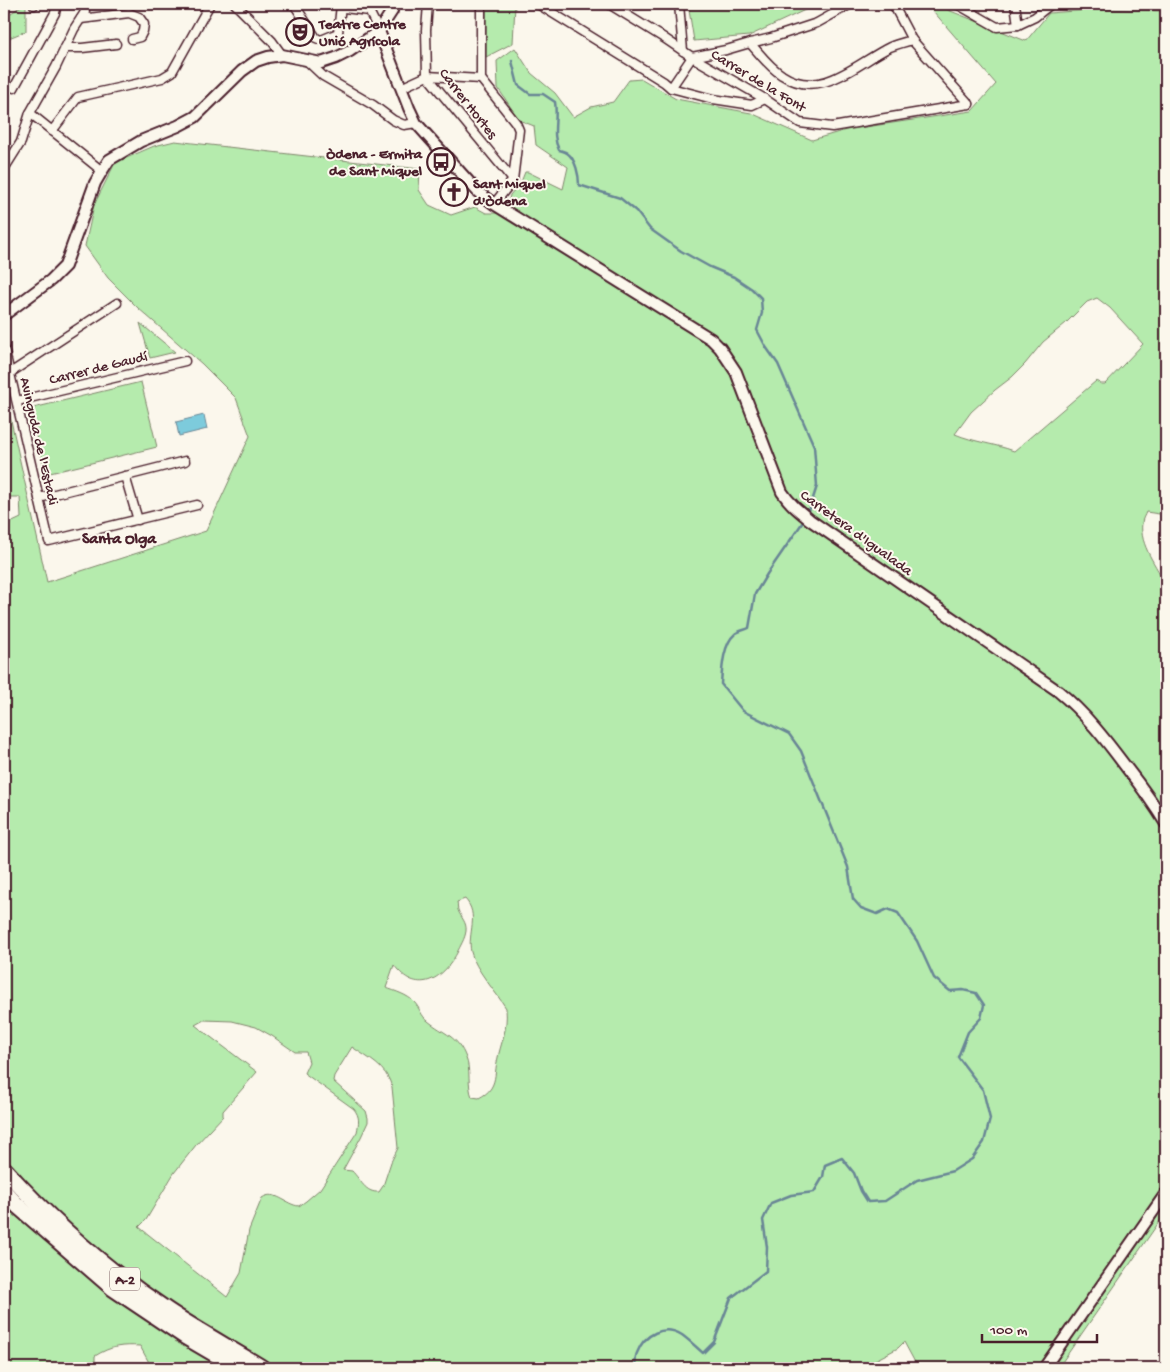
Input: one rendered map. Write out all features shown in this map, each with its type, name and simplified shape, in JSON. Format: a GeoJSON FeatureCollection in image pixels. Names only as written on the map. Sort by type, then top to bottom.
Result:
{"type":"FeatureCollection","features":[{"type":"Feature","properties":{"kind":"highway","name":"A-2"},"geometry":{"type":"LineString","coordinates":[[4,1169],[20,1188],[93,1256],[168,1311],[262,1368]]}},
{"type":"Feature","properties":{"kind":"highway","name":"A-2"},"geometry":{"type":"LineString","coordinates":[[4,1193],[113,1288],[186,1337],[239,1368]]}},
{"type":"Feature","properties":{"kind":"street"},"geometry":{"type":"LineString","coordinates":[[14,88],[55,12],[57,4]]}},
{"type":"Feature","properties":{"kind":"street"},"geometry":{"type":"LineString","coordinates":[[4,169],[21,142],[30,113],[74,29],[85,12],[83,4]]}},
{"type":"Feature","properties":{"kind":"street"},"geometry":{"type":"LineString","coordinates":[[52,131],[78,97],[162,78],[172,72],[210,4]]}},
{"type":"Feature","properties":{"kind":"street"},"geometry":{"type":"LineString","coordinates":[[235,4],[272,41],[282,55]]}},
{"type":"Feature","properties":{"kind":"street"},"geometry":{"type":"LineString","coordinates":[[294,4],[316,38],[321,40],[338,33],[340,4]]}},
{"type":"Feature","properties":{"kind":"street"},"geometry":{"type":"LineString","coordinates":[[340,4],[344,8],[369,7],[379,31]]}},
{"type":"Feature","properties":{"kind":"street"},"geometry":{"type":"LineString","coordinates":[[4,315],[51,280],[65,266],[88,200],[109,160],[141,141],[195,117],[242,71],[256,61],[282,55],[321,63],[336,58],[379,31],[392,11],[393,4]]}},
{"type":"Feature","properties":{"kind":"street","name":"Carrer Hortes"},"geometry":{"type":"LineString","coordinates":[[428,4],[426,30],[427,76],[513,180]]}},
{"type":"Feature","properties":{"kind":"street"},"geometry":{"type":"LineString","coordinates":[[481,4],[481,79],[516,123],[519,130],[513,180],[494,204]]}},
{"type":"Feature","properties":{"kind":"street"},"geometry":{"type":"LineString","coordinates":[[538,4],[548,6],[671,88],[713,99],[752,105],[765,99]]}},
{"type":"Feature","properties":{"kind":"street","name":"Carrer de la Font"},"geometry":{"type":"LineString","coordinates":[[609,4],[692,57],[765,99],[800,123],[832,127],[969,104],[912,40]]}},
{"type":"Feature","properties":{"kind":"street"},"geometry":{"type":"LineString","coordinates":[[678,4],[683,51]]}},
{"type":"Feature","properties":{"kind":"street"},"geometry":{"type":"LineString","coordinates":[[671,88],[692,57],[771,38],[817,22],[851,4]]}},
{"type":"Feature","properties":{"kind":"street"},"geometry":{"type":"LineString","coordinates":[[750,43],[771,66],[784,76],[798,82],[815,84],[837,78],[891,47],[912,40],[893,4]]}},
{"type":"Feature","properties":{"kind":"street"},"geometry":{"type":"LineString","coordinates":[[958,4],[997,27],[1018,25],[1035,17],[1052,4]]}},
{"type":"Feature","properties":{"kind":"street"},"geometry":{"type":"LineString","coordinates":[[1015,4],[1018,25]]}},
{"type":"Feature","properties":{"kind":"street"},"geometry":{"type":"LineString","coordinates":[[81,20],[129,13],[139,17],[144,24],[140,37],[132,39]]}},
{"type":"Feature","properties":{"kind":"street","name":"Carretera d'Igualada"},"geometry":{"type":"LineString","coordinates":[[379,31],[408,108],[416,123],[478,192],[494,204],[711,339],[720,348],[736,372],[782,492],[789,502],[806,517],[1050,685],[1074,704],[1104,738],[1166,824]]}},
{"type":"Feature","properties":{"kind":"street"},"geometry":{"type":"LineString","coordinates":[[65,48],[116,44]]}},
{"type":"Feature","properties":{"kind":"street"},"geometry":{"type":"LineString","coordinates":[[305,59],[323,76],[373,105],[393,120],[404,124],[416,123]]}},
{"type":"Feature","properties":{"kind":"street"},"geometry":{"type":"LineString","coordinates":[[401,88],[427,76],[481,79]]}},
{"type":"Feature","properties":{"kind":"street"},"geometry":{"type":"LineString","coordinates":[[30,113],[102,171]]}},
{"type":"Feature","properties":{"kind":"street"},"geometry":{"type":"LineString","coordinates":[[10,373],[117,303]]}},
{"type":"Feature","properties":{"kind":"street","name":"Avinguda de l'Estadi"},"geometry":{"type":"LineString","coordinates":[[4,348],[49,541],[138,520]]}},
{"type":"Feature","properties":{"kind":"street","name":"Carrer de Gaudí"},"geometry":{"type":"LineString","coordinates":[[16,401],[185,361]]}},
{"type":"Feature","properties":{"kind":"street"},"geometry":{"type":"LineString","coordinates":[[39,498],[185,462]]}},
{"type":"Feature","properties":{"kind":"street"},"geometry":{"type":"LineString","coordinates":[[125,476],[138,520],[197,505]]}},
{"type":"Feature","properties":{"kind":"street"},"geometry":{"type":"LineString","coordinates":[[1044,1368],[1166,1193]]}},
{"type":"Feature","properties":{"kind":"green space"},"geometry":{"type":"Polygon","coordinates":[[[26,4],[26,31],[4,40],[4,18],[26,4]]]}},
{"type":"Feature","properties":{"kind":"green space"},"geometry":{"type":"Polygon","coordinates":[[[486,4],[515,5],[513,43],[486,57],[486,4]]]}},
{"type":"Feature","properties":{"kind":"green space"},"geometry":{"type":"Polygon","coordinates":[[[688,4],[818,4],[749,36],[694,41],[688,4]]]}},
{"type":"Feature","properties":{"kind":"green space"},"geometry":{"type":"Polygon","coordinates":[[[927,4],[933,4],[1026,41],[1049,13],[1101,9],[1166,11],[1166,515],[1146,512],[1142,522],[1142,531],[1146,547],[1166,585],[1166,1212],[1058,1368],[918,1368],[904,1342],[898,1348],[860,1368],[152,1368],[140,1346],[122,1346],[112,1348],[95,1356],[95,1368],[4,1368],[4,526],[21,518],[20,497],[4,497],[4,389],[47,582],[206,531],[250,436],[236,398],[202,364],[138,308],[108,278],[85,246],[94,205],[115,163],[154,146],[175,141],[420,169],[419,190],[429,205],[451,215],[475,207],[486,213],[499,213],[508,203],[510,195],[521,182],[525,172],[563,189],[568,167],[536,145],[534,126],[519,120],[498,88],[497,61],[515,48],[531,73],[555,93],[573,117],[591,107],[613,102],[629,80],[642,79],[676,99],[751,113],[812,140],[846,130],[972,111],[996,84],[927,4]],[[1097,298],[1087,302],[1043,342],[1012,377],[971,412],[955,434],[1014,451],[1096,381],[1105,384],[1143,344],[1110,308],[1097,298]],[[465,899],[457,902],[466,931],[465,937],[451,963],[436,977],[420,982],[411,980],[394,965],[386,988],[411,1000],[426,1019],[455,1040],[463,1051],[467,1063],[472,1097],[479,1098],[489,1091],[494,1082],[505,1030],[506,1008],[473,959],[470,945],[472,911],[465,899]],[[204,1020],[195,1025],[257,1072],[223,1111],[223,1116],[196,1145],[174,1173],[146,1220],[139,1227],[227,1297],[241,1273],[249,1230],[262,1198],[271,1195],[276,1196],[299,1206],[306,1201],[320,1189],[357,1132],[358,1120],[354,1109],[304,1073],[309,1062],[306,1052],[295,1052],[256,1027],[232,1021],[204,1020]],[[352,1047],[334,1076],[333,1081],[366,1111],[368,1118],[361,1137],[343,1170],[352,1171],[367,1188],[374,1192],[379,1192],[398,1148],[392,1087],[381,1068],[352,1047]]]}},
{"type":"Feature","properties":{"kind":"green space"},"geometry":{"type":"Polygon","coordinates":[[[140,323],[175,352],[150,358],[140,323]]]}},
{"type":"Feature","properties":{"kind":"green space"},"geometry":{"type":"Polygon","coordinates":[[[141,382],[157,447],[46,474],[29,409],[141,382]]]}},
{"type":"Feature","properties":{"kind":"water"},"geometry":{"type":"Polygon","coordinates":[[[204,415],[207,429],[179,436],[176,422],[204,415]]]}},
{"type":"Feature","properties":{"kind":"waterway"},"geometry":{"type":"LineString","coordinates":[[512,61],[518,85],[530,94],[543,94],[555,102],[555,138],[559,150],[566,152],[573,159],[578,173],[579,185],[620,198],[636,211],[650,229],[681,251],[710,267],[734,277],[752,289],[761,298],[762,313],[757,330],[778,364],[814,446],[817,486],[808,514]]}},
{"type":"Feature","properties":{"kind":"waterway"},"geometry":{"type":"LineString","coordinates":[[635,1368],[636,1355],[640,1346],[655,1333],[668,1330],[675,1332],[685,1337],[703,1353],[714,1342],[731,1298],[766,1271],[767,1247],[763,1220],[771,1203],[791,1195],[814,1192],[823,1177],[825,1165],[842,1158],[854,1173],[861,1191],[868,1202],[885,1201],[917,1180],[953,1171],[972,1159],[984,1142],[990,1119],[983,1090],[958,1057],[968,1032],[981,1018],[984,1005],[976,993],[963,990],[950,991],[934,978],[917,941],[898,913],[888,909],[877,914],[861,908],[853,899],[848,867],[801,751],[789,734],[743,711],[721,684],[724,657],[731,638],[736,633],[749,628],[755,594],[805,519]]}},
{"type":"Feature","properties":{"kind":"place","name":"Teatre Centre Unió Agrícola"},"geometry":{"type":"Point","coordinates":[300,32]}},
{"type":"Feature","properties":{"kind":"place","name":"Òdena - Ermita de Sant Miquel"},"geometry":{"type":"Point","coordinates":[441,162]}},
{"type":"Feature","properties":{"kind":"place","name":"Sant Miquel d'Òdena"},"geometry":{"type":"Point","coordinates":[454,192]}},
{"type":"Feature","properties":{"kind":"district","name":"Santa Olga"},"geometry":{"type":"Point","coordinates":[119,537]}}]}
